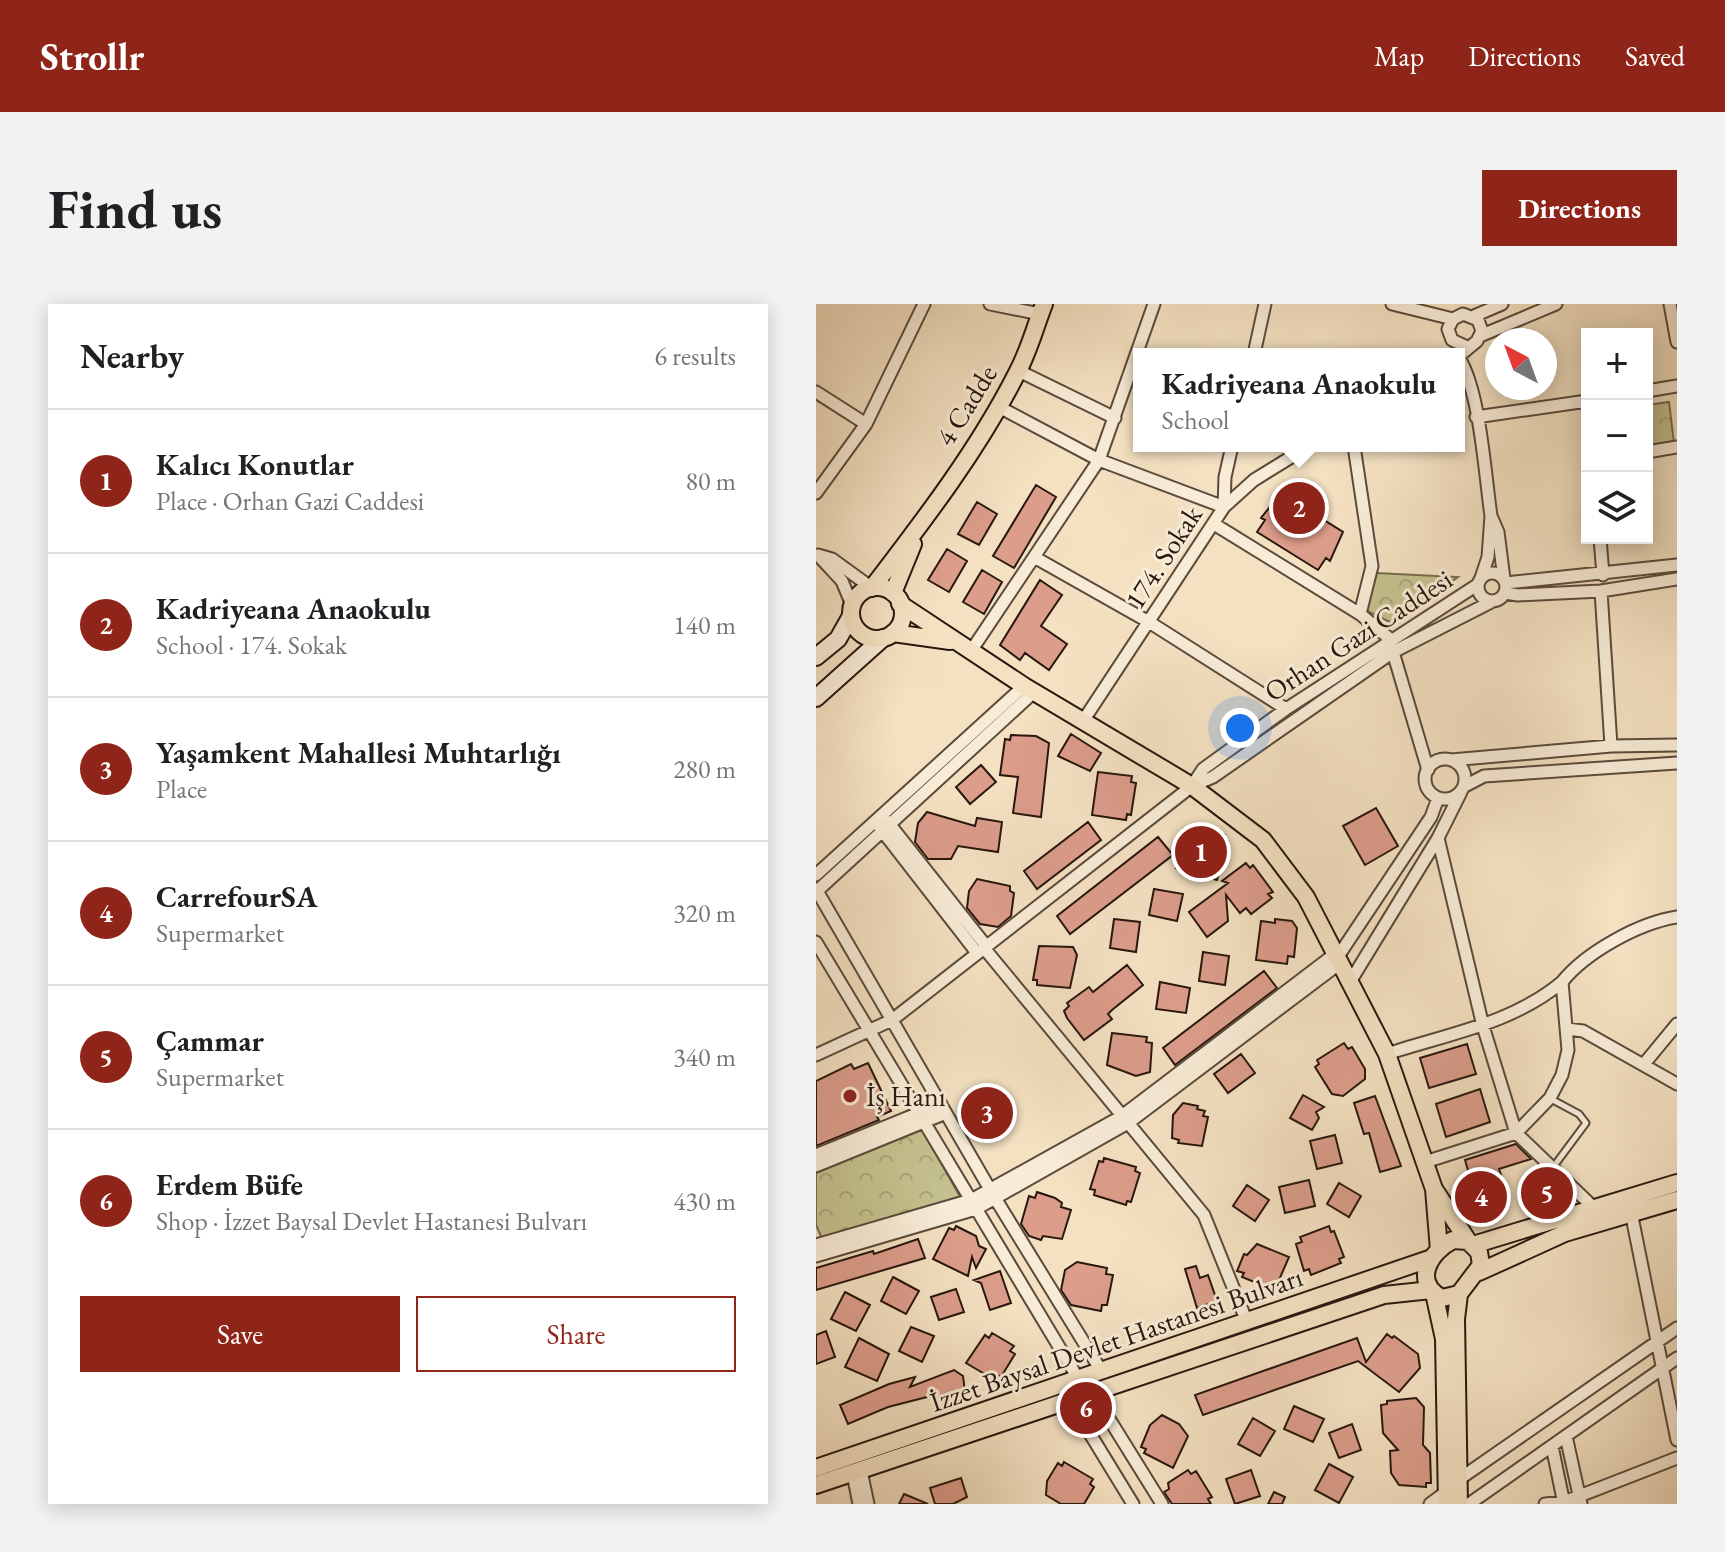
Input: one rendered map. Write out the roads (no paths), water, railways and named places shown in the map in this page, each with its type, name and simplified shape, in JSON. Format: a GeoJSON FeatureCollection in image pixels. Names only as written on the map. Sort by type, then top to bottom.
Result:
{"type":"FeatureCollection","features":[{"type":"Feature","properties":{"kind":"main road","name":"4 Cadde"},"geometry":{"type":"LineString","coordinates":[[919,527],[999,407],[1019,371],[1042,309]]}},
{"type":"Feature","properties":{"kind":"main road"},"geometry":{"type":"LineString","coordinates":[[816,657],[838,639],[860,594],[872,588],[919,527]]}},
{"type":"Feature","properties":{"kind":"main road"},"geometry":{"type":"LineString","coordinates":[[816,698],[901,622],[897,598],[919,527]]}},
{"type":"Feature","properties":{"kind":"main road"},"geometry":{"type":"LineString","coordinates":[[872,588],[897,598],[956,642],[1029,689],[1192,786],[1263,840],[1306,897],[1387,1054],[1434,1189],[1481,1258],[1479,1272]]}},
{"type":"Feature","properties":{"kind":"main road"},"geometry":{"type":"LineString","coordinates":[[852,611],[855,628],[865,636],[956,642]]}},
{"type":"Feature","properties":{"kind":"main road","name":"İzzet Baysal Devlet Hastanesi Bulvarı"},"geometry":{"type":"LineString","coordinates":[[816,1468],[1247,1322],[1436,1254],[1453,1240],[1471,1243],[1677,1183]]}},
{"type":"Feature","properties":{"kind":"main road"},"geometry":{"type":"LineString","coordinates":[[1434,1189],[1436,1254],[1424,1272],[1433,1292],[1444,1339],[1447,1498]]}},
{"type":"Feature","properties":{"kind":"main road"},"geometry":{"type":"LineString","coordinates":[[1459,1504],[1456,1319],[1459,1294],[1479,1272],[1553,1238],[1677,1200]]}},
{"type":"Feature","properties":{"kind":"main road","name":"İzzet Baysal Devlet Hastanesi Bulvarı"},"geometry":{"type":"LineString","coordinates":[[816,1485],[1384,1295],[1433,1292],[1442,1298],[1459,1294]]}},
{"type":"Feature","properties":{"kind":"street"},"geometry":{"type":"LineString","coordinates":[[816,493],[866,424],[924,304]]}},
{"type":"Feature","properties":{"kind":"street"},"geometry":{"type":"LineString","coordinates":[[990,304],[1042,309]]}},
{"type":"Feature","properties":{"kind":"street"},"geometry":{"type":"LineString","coordinates":[[1139,348],[1154,304]]}},
{"type":"Feature","properties":{"kind":"street"},"geometry":{"type":"LineString","coordinates":[[1255,348],[1265,304]]}},
{"type":"Feature","properties":{"kind":"street"},"geometry":{"type":"LineString","coordinates":[[1392,304],[1462,313],[1502,304]]}},
{"type":"Feature","properties":{"kind":"street"},"geometry":{"type":"LineString","coordinates":[[1465,350],[1480,336],[1556,304]]}},
{"type":"Feature","properties":{"kind":"street"},"geometry":{"type":"LineString","coordinates":[[1670,304],[1677,342]]}},
{"type":"Feature","properties":{"kind":"street"},"geometry":{"type":"LineString","coordinates":[[1462,313],[1481,325],[1480,336]]}},
{"type":"Feature","properties":{"kind":"street"},"geometry":{"type":"LineString","coordinates":[[1459,348],[1449,335],[1462,313]]}},
{"type":"Feature","properties":{"kind":"street"},"geometry":{"type":"LineString","coordinates":[[971,651],[1099,460],[1133,365]]}},
{"type":"Feature","properties":{"kind":"street"},"geometry":{"type":"LineString","coordinates":[[1465,367],[1491,516],[1488,557],[1479,582],[1482,598],[1491,602]]}},
{"type":"Feature","properties":{"kind":"street"},"geometry":{"type":"LineString","coordinates":[[1019,371],[1115,418]]}},
{"type":"Feature","properties":{"kind":"street"},"geometry":{"type":"LineString","coordinates":[[1653,390],[1677,386]]}},
{"type":"Feature","properties":{"kind":"street"},"geometry":{"type":"LineString","coordinates":[[816,392],[866,424]]}},
{"type":"Feature","properties":{"kind":"street"},"geometry":{"type":"LineString","coordinates":[[1476,417],[1581,403]]}},
{"type":"Feature","properties":{"kind":"street"},"geometry":{"type":"LineString","coordinates":[[999,407],[1099,460],[1224,507],[1225,477],[1231,452]]}},
{"type":"Feature","properties":{"kind":"street"},"geometry":{"type":"LineString","coordinates":[[1653,451],[1677,447]]}},
{"type":"Feature","properties":{"kind":"street","name":"174. Sokak"},"geometry":{"type":"LineString","coordinates":[[1083,721],[1224,507],[1254,480],[1299,452]]}},
{"type":"Feature","properties":{"kind":"street"},"geometry":{"type":"LineString","coordinates":[[1355,452],[1372,566],[1360,614]]}},
{"type":"Feature","properties":{"kind":"street"},"geometry":{"type":"LineString","coordinates":[[1491,516],[1498,532],[1505,585]]}},
{"type":"Feature","properties":{"kind":"street"},"geometry":{"type":"LineString","coordinates":[[1214,524],[1360,614],[1390,639]]}},
{"type":"Feature","properties":{"kind":"street"},"geometry":{"type":"LineString","coordinates":[[1600,544],[1603,575]]}},
{"type":"Feature","properties":{"kind":"street"},"geometry":{"type":"LineString","coordinates":[[817,554],[832,559],[872,588]]}},
{"type":"Feature","properties":{"kind":"street"},"geometry":{"type":"LineString","coordinates":[[817,554],[842,581],[852,611]]}},
{"type":"Feature","properties":{"kind":"street"},"geometry":{"type":"LineString","coordinates":[[1034,557],[1149,622],[1286,709]]}},
{"type":"Feature","properties":{"kind":"street"},"geometry":{"type":"LineString","coordinates":[[816,1055],[892,1020],[1192,786],[1213,777],[1393,652],[1491,602],[1505,585],[1677,565]]}},
{"type":"Feature","properties":{"kind":"street"},"geometry":{"type":"LineString","coordinates":[[1479,582],[1492,573],[1518,595],[1601,591],[1677,579]]}},
{"type":"Feature","properties":{"kind":"street","name":"Orhan Gazi Caddesi"},"geometry":{"type":"LineString","coordinates":[[1192,786],[1203,769],[1286,709],[1479,582]]}},
{"type":"Feature","properties":{"kind":"street"},"geometry":{"type":"LineString","coordinates":[[1601,591],[1611,746]]}},
{"type":"Feature","properties":{"kind":"street"},"geometry":{"type":"LineString","coordinates":[[1393,652],[1428,770],[1425,783],[1438,798],[1451,799],[1484,776],[1677,763]]}},
{"type":"Feature","properties":{"kind":"street"},"geometry":{"type":"LineString","coordinates":[[1029,689],[882,823],[817,890],[993,1194],[1102,1372]]}},
{"type":"Feature","properties":{"kind":"street"},"geometry":{"type":"LineString","coordinates":[[1428,770],[1437,761],[1611,746],[1677,745]]}},
{"type":"Feature","properties":{"kind":"street"},"geometry":{"type":"LineString","coordinates":[[1350,982],[1438,838],[1463,789],[1462,767],[1451,760]]}},
{"type":"Feature","properties":{"kind":"street"},"geometry":{"type":"LineString","coordinates":[[818,1247],[973,1205],[1125,1119],[1337,958],[1431,817],[1438,798]]}},
{"type":"Feature","properties":{"kind":"street"},"geometry":{"type":"LineString","coordinates":[[816,875],[882,823]]}},
{"type":"Feature","properties":{"kind":"street"},"geometry":{"type":"LineString","coordinates":[[882,823],[982,949],[1204,1215],[1247,1322]]}},
{"type":"Feature","properties":{"kind":"street"},"geometry":{"type":"LineString","coordinates":[[1438,838],[1483,1026],[1516,1133],[1593,1207]]}},
{"type":"Feature","properties":{"kind":"street"},"geometry":{"type":"LineString","coordinates":[[1387,1054],[1483,1026],[1536,1004],[1572,969],[1599,951],[1651,925],[1677,917]]}},
{"type":"Feature","properties":{"kind":"street"},"geometry":{"type":"LineString","coordinates":[[816,942],[1079,1380]]}},
{"type":"Feature","properties":{"kind":"street"},"geometry":{"type":"LineString","coordinates":[[1425,1162],[1516,1133],[1550,1098],[1566,1062],[1567,1029],[1562,982]]}},
{"type":"Feature","properties":{"kind":"street"},"geometry":{"type":"LineString","coordinates":[[1644,1064],[1677,1024]]}},
{"type":"Feature","properties":{"kind":"street"},"geometry":{"type":"LineString","coordinates":[[1567,1029],[1583,1031],[1677,1084]]}},
{"type":"Feature","properties":{"kind":"street"},"geometry":{"type":"LineString","coordinates":[[816,1155],[944,1109]]}},
{"type":"Feature","properties":{"kind":"street"},"geometry":{"type":"LineString","coordinates":[[816,1166],[921,1117]]}},
{"type":"Feature","properties":{"kind":"street"},"geometry":{"type":"LineString","coordinates":[[1631,1212],[1677,1440]]}},
{"type":"Feature","properties":{"kind":"street"},"geometry":{"type":"LineString","coordinates":[[1458,1480],[1677,1328]]}},
{"type":"Feature","properties":{"kind":"street"},"geometry":{"type":"LineString","coordinates":[[1469,1504],[1677,1358]]}},
{"type":"Feature","properties":{"kind":"street"},"geometry":{"type":"LineString","coordinates":[[1093,1393],[1162,1504]]}},
{"type":"Feature","properties":{"kind":"street"},"geometry":{"type":"LineString","coordinates":[[1070,1401],[1133,1504]]}},
{"type":"Feature","properties":{"kind":"street"},"geometry":{"type":"LineString","coordinates":[[1566,1436],[1579,1500]]}},
{"type":"Feature","properties":{"kind":"street"},"geometry":{"type":"LineString","coordinates":[[1552,1446],[1564,1503]]}},
{"type":"Feature","properties":{"kind":"street"},"geometry":{"type":"LineString","coordinates":[[1545,1504],[1579,1500],[1677,1458]]}},
{"type":"Feature","properties":{"kind":"street"},"geometry":{"type":"LineString","coordinates":[[857,1472],[859,1504]]}},
{"type":"Feature","properties":{"kind":"street"},"geometry":{"type":"LineString","coordinates":[[857,1472],[868,1504]]}},
{"type":"Feature","properties":{"kind":"street"},"geometry":{"type":"LineString","coordinates":[[1430,1504],[1447,1498]]}},
{"type":"Feature","properties":{"kind":"lane"},"geometry":{"type":"LineString","coordinates":[[1550,1098],[1579,1114],[1586,1123],[1552,1168]]}},
{"type":"Feature","properties":{"kind":"place","name":"Kadriyeana Anaokulu"},"geometry":{"type":"Point","coordinates":[1299,508]}},
{"type":"Feature","properties":{"kind":"place","name":"Kalıcı Konutlar"},"geometry":{"type":"Point","coordinates":[1201,852]}},
{"type":"Feature","properties":{"kind":"place","name":"İş Hanı"},"geometry":{"type":"Point","coordinates":[850,1096]}},
{"type":"Feature","properties":{"kind":"place","name":"Yaşamkent Mahallesi Muhtarlığı"},"geometry":{"type":"Point","coordinates":[987,1113]}},
{"type":"Feature","properties":{"kind":"place","name":"Çammar"},"geometry":{"type":"Point","coordinates":[1547,1193]}},
{"type":"Feature","properties":{"kind":"place","name":"CarrefourSA"},"geometry":{"type":"Point","coordinates":[1481,1197]}},
{"type":"Feature","properties":{"kind":"place","name":"Erdem Büfe"},"geometry":{"type":"Point","coordinates":[1086,1408]}}]}
